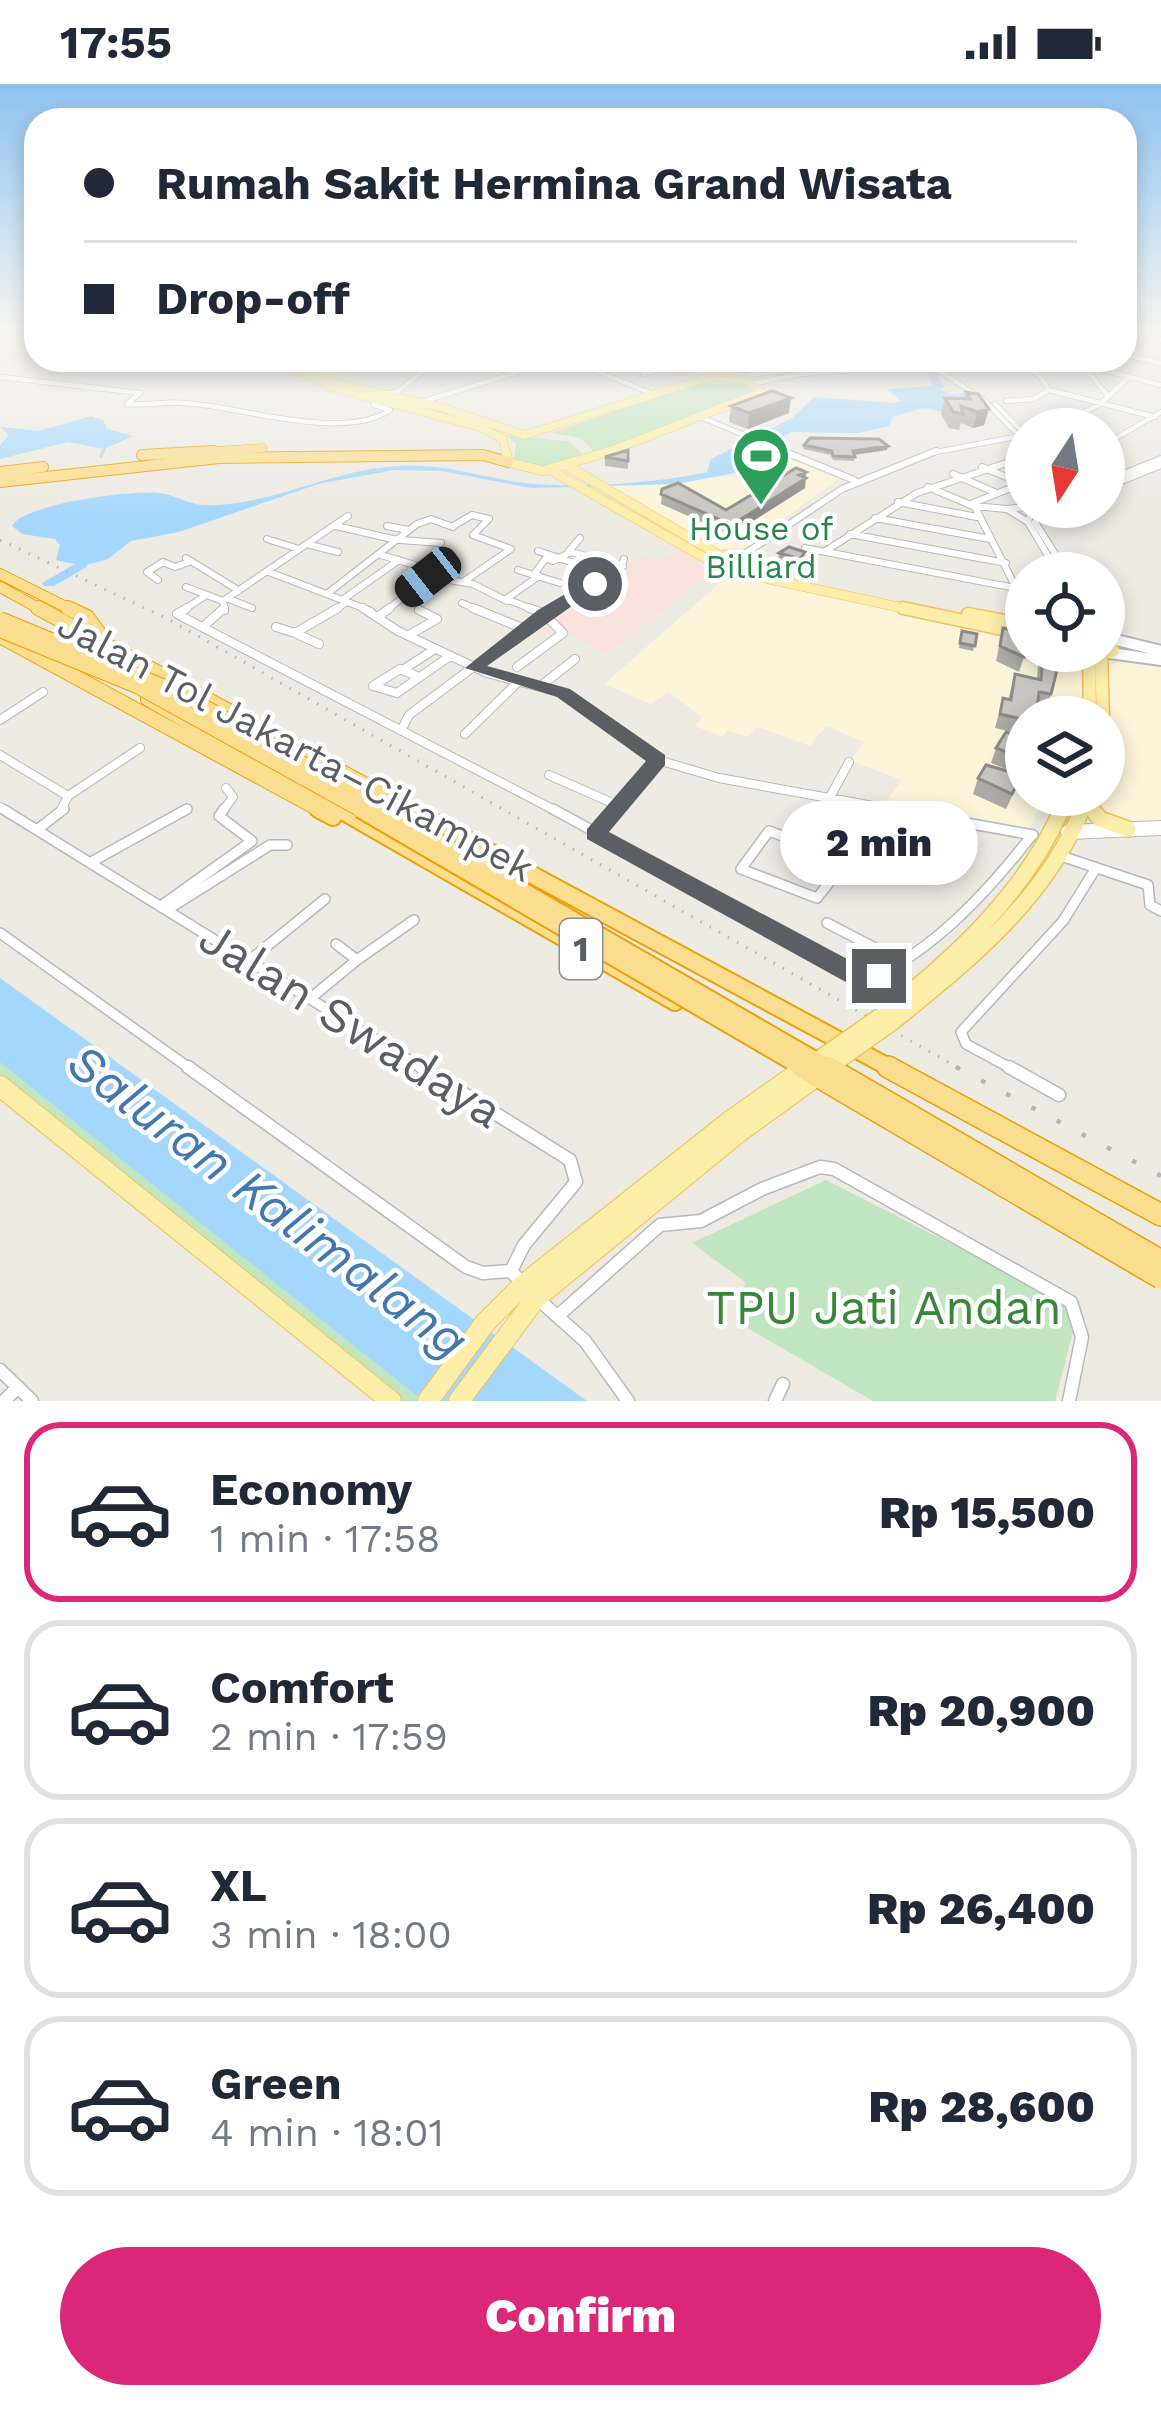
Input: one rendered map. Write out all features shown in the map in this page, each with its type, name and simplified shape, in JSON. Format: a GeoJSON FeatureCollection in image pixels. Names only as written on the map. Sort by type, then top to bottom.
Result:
{"type":"FeatureCollection","features":[{"type":"Feature","properties":{"kind":"highway"},"geometry":{"type":"LineString","coordinates":[[0,478],[149,459],[315,451],[478,451],[506,444]]}},
{"type":"Feature","properties":{"kind":"highway"},"geometry":{"type":"LineString","coordinates":[[0,493],[77,476],[336,455]]}},
{"type":"Feature","properties":{"kind":"highway"},"geometry":{"type":"LineString","coordinates":[[0,478],[180,460],[483,455],[508,461]]}},
{"type":"Feature","properties":{"kind":"highway"},"geometry":{"type":"LineString","coordinates":[[0,574],[87,617],[104,640]]}},
{"type":"Feature","properties":{"kind":"highway","name":"Jalan Tol Jakarta–Cikampek"},"geometry":{"type":"LineString","coordinates":[[0,587],[1161,1215]]}},
{"type":"Feature","properties":{"kind":"highway","name":"Jalan Tol Jakarta–Cikampek"},"geometry":{"type":"LineString","coordinates":[[0,616],[1161,1282]]}},
{"type":"Feature","properties":{"kind":"highway","name":"1"},"geometry":{"type":"LineString","coordinates":[[0,616],[184,695],[1161,1261]]}},
{"type":"Feature","properties":{"kind":"highway"},"geometry":{"type":"LineString","coordinates":[[0,633],[262,782],[456,878]]}},
{"type":"Feature","properties":{"kind":"highway","name":"1"},"geometry":{"type":"LineString","coordinates":[[0,633],[137,686],[247,744],[1161,1282]]}},
{"type":"Feature","properties":{"kind":"main road"},"geometry":{"type":"LineString","coordinates":[[356,391],[459,419],[506,444],[508,461],[552,471],[717,559],[1005,625]]}},
{"type":"Feature","properties":{"kind":"main road"},"geometry":{"type":"LineString","coordinates":[[362,391],[418,402],[525,435],[661,391]]}},
{"type":"Feature","properties":{"kind":"main road"},"geometry":{"type":"LineString","coordinates":[[552,471],[756,398],[762,391]]}},
{"type":"Feature","properties":{"kind":"main road"},"geometry":{"type":"LineString","coordinates":[[569,467],[625,509]]}},
{"type":"Feature","properties":{"kind":"main road"},"geometry":{"type":"LineString","coordinates":[[717,559],[722,572],[744,565]]}},
{"type":"Feature","properties":{"kind":"main road"},"geometry":{"type":"LineString","coordinates":[[1125,646],[1161,656]]}},
{"type":"Feature","properties":{"kind":"main road"},"geometry":{"type":"LineString","coordinates":[[1125,650],[1134,650]]}},
{"type":"Feature","properties":{"kind":"main road"},"geometry":{"type":"LineString","coordinates":[[459,1401],[523,1285],[734,1127],[963,966],[1017,910],[1057,855],[1064,816]]}},
{"type":"Feature","properties":{"kind":"main road"},"geometry":{"type":"LineString","coordinates":[[890,1017],[987,924],[1074,816]]}},
{"type":"Feature","properties":{"kind":"main road"},"geometry":{"type":"LineString","coordinates":[[1098,816],[1129,829]]}},
{"type":"Feature","properties":{"kind":"main road"},"geometry":{"type":"LineString","coordinates":[[1060,835],[1161,828]]}},
{"type":"Feature","properties":{"kind":"main road"},"geometry":{"type":"LineString","coordinates":[[0,1086],[392,1401]]}},
{"type":"Feature","properties":{"kind":"main road"},"geometry":{"type":"LineString","coordinates":[[428,1401],[495,1329]]}},
{"type":"Feature","properties":{"kind":"street"},"geometry":{"type":"LineString","coordinates":[[127,391],[140,393],[127,404],[156,407],[181,402],[242,414],[371,423],[390,410],[374,405],[377,397],[398,391]]}},
{"type":"Feature","properties":{"kind":"street"},"geometry":{"type":"LineString","coordinates":[[418,402],[447,391]]}},
{"type":"Feature","properties":{"kind":"street"},"geometry":{"type":"LineString","coordinates":[[418,402],[451,391]]}},
{"type":"Feature","properties":{"kind":"street"},"geometry":{"type":"LineString","coordinates":[[641,391],[650,395]]}},
{"type":"Feature","properties":{"kind":"street"},"geometry":{"type":"LineString","coordinates":[[972,391],[1005,419]]}},
{"type":"Feature","properties":{"kind":"street"},"geometry":{"type":"LineString","coordinates":[[1006,401],[1034,399],[1046,391]]}},
{"type":"Feature","properties":{"kind":"street"},"geometry":{"type":"LineString","coordinates":[[1053,391],[1158,414]]}},
{"type":"Feature","properties":{"kind":"street"},"geometry":{"type":"LineString","coordinates":[[1105,391],[1108,395]]}},
{"type":"Feature","properties":{"kind":"street"},"geometry":{"type":"LineString","coordinates":[[1094,408],[1112,391]]}},
{"type":"Feature","properties":{"kind":"street"},"geometry":{"type":"LineString","coordinates":[[1125,433],[1158,414]]}},
{"type":"Feature","properties":{"kind":"street"},"geometry":{"type":"LineString","coordinates":[[703,418],[854,480]]}},
{"type":"Feature","properties":{"kind":"street"},"geometry":{"type":"LineString","coordinates":[[744,565],[854,480],[915,452],[1005,439]]}},
{"type":"Feature","properties":{"kind":"street"},"geometry":{"type":"LineString","coordinates":[[826,551],[896,502],[952,473],[1005,462]]}},
{"type":"Feature","properties":{"kind":"street"},"geometry":{"type":"LineString","coordinates":[[1125,477],[1160,462]]}},
{"type":"Feature","properties":{"kind":"street"},"geometry":{"type":"LineString","coordinates":[[980,466],[1005,476]]}},
{"type":"Feature","properties":{"kind":"street"},"geometry":{"type":"LineString","coordinates":[[952,473],[994,492]]}},
{"type":"Feature","properties":{"kind":"street"},"geometry":{"type":"LineString","coordinates":[[926,486],[975,511]]}},
{"type":"Feature","properties":{"kind":"street"},"geometry":{"type":"LineString","coordinates":[[1005,489],[974,499],[975,511],[1005,561]]}},
{"type":"Feature","properties":{"kind":"street"},"geometry":{"type":"LineString","coordinates":[[896,502],[1005,512]]}},
{"type":"Feature","properties":{"kind":"street"},"geometry":{"type":"LineString","coordinates":[[328,593],[428,519],[453,526],[472,514],[489,519],[473,535],[515,550],[463,582]]}},
{"type":"Feature","properties":{"kind":"street"},"geometry":{"type":"LineString","coordinates":[[225,600],[348,516]]}},
{"type":"Feature","properties":{"kind":"street"},"geometry":{"type":"LineString","coordinates":[[873,518],[992,539]]}},
{"type":"Feature","properties":{"kind":"street"},"geometry":{"type":"LineString","coordinates":[[336,526],[442,544]]}},
{"type":"Feature","properties":{"kind":"street"},"geometry":{"type":"LineString","coordinates":[[387,526],[410,531]]}},
{"type":"Feature","properties":{"kind":"street"},"geometry":{"type":"LineString","coordinates":[[850,534],[1005,563]]}},
{"type":"Feature","properties":{"kind":"street"},"geometry":{"type":"LineString","coordinates":[[507,601],[538,574],[543,560],[571,552],[580,538]]}},
{"type":"Feature","properties":{"kind":"street"},"geometry":{"type":"LineString","coordinates":[[267,539],[338,552]]}},
{"type":"Feature","properties":{"kind":"street"},"geometry":{"type":"LineString","coordinates":[[805,548],[1005,586]]}},
{"type":"Feature","properties":{"kind":"street"},"geometry":{"type":"LineString","coordinates":[[538,551],[612,576]]}},
{"type":"Feature","properties":{"kind":"street"},"geometry":{"type":"LineString","coordinates":[[403,727],[410,716],[523,628],[612,576],[623,563],[571,552]]}},
{"type":"Feature","properties":{"kind":"street"},"geometry":{"type":"LineString","coordinates":[[356,556],[399,560],[417,566],[414,574],[463,582],[544,614],[563,633],[517,667]]}},
{"type":"Feature","properties":{"kind":"street"},"geometry":{"type":"LineString","coordinates":[[158,580],[146,573],[156,566],[188,560],[240,590]]}},
{"type":"Feature","properties":{"kind":"street"},"geometry":{"type":"LineString","coordinates":[[295,633],[399,560]]}},
{"type":"Feature","properties":{"kind":"street"},"geometry":{"type":"LineString","coordinates":[[145,562],[156,566]]}},
{"type":"Feature","properties":{"kind":"street"},"geometry":{"type":"LineString","coordinates":[[518,570],[560,583]]}},
{"type":"Feature","properties":{"kind":"street"},"geometry":{"type":"LineString","coordinates":[[268,572],[346,600],[474,668],[577,700],[658,760],[719,778],[885,810],[1032,835],[1060,835]]}},
{"type":"Feature","properties":{"kind":"street"},"geometry":{"type":"LineString","coordinates":[[357,572],[374,578]]}},
{"type":"Feature","properties":{"kind":"street"},"geometry":{"type":"LineString","coordinates":[[379,616],[428,577]]}},
{"type":"Feature","properties":{"kind":"street"},"geometry":{"type":"LineString","coordinates":[[186,587],[252,608]]}},
{"type":"Feature","properties":{"kind":"street"},"geometry":{"type":"LineString","coordinates":[[205,596],[176,613],[403,727],[862,979],[873,979],[901,962],[989,886],[1032,835]]}},
{"type":"Feature","properties":{"kind":"street"},"geometry":{"type":"LineString","coordinates":[[202,627],[225,612],[225,600]]}},
{"type":"Feature","properties":{"kind":"street"},"geometry":{"type":"LineString","coordinates":[[462,603],[523,628]]}},
{"type":"Feature","properties":{"kind":"street"},"geometry":{"type":"LineString","coordinates":[[408,636],[437,620],[419,610]]}},
{"type":"Feature","properties":{"kind":"street"},"geometry":{"type":"LineString","coordinates":[[276,627],[319,644]]}},
{"type":"Feature","properties":{"kind":"street"},"geometry":{"type":"LineString","coordinates":[[436,649],[374,688],[392,695],[451,656]]}},
{"type":"Feature","properties":{"kind":"street"},"geometry":{"type":"LineString","coordinates":[[541,686],[575,659]]}},
{"type":"Feature","properties":{"kind":"street"},"geometry":{"type":"LineString","coordinates":[[404,669],[419,677]]}},
{"type":"Feature","properties":{"kind":"street"},"geometry":{"type":"LineString","coordinates":[[465,734],[518,682]]}},
{"type":"Feature","properties":{"kind":"street"},"geometry":{"type":"LineString","coordinates":[[0,720],[44,692]]}},
{"type":"Feature","properties":{"kind":"street"},"geometry":{"type":"LineString","coordinates":[[38,829],[65,808],[68,796],[140,748]]}},
{"type":"Feature","properties":{"kind":"street"},"geometry":{"type":"LineString","coordinates":[[0,755],[68,796]]}},
{"type":"Feature","properties":{"kind":"street"},"geometry":{"type":"LineString","coordinates":[[595,834],[658,760]]}},
{"type":"Feature","properties":{"kind":"street"},"geometry":{"type":"LineString","coordinates":[[830,797],[849,763]]}},
{"type":"Feature","properties":{"kind":"street"},"geometry":{"type":"LineString","coordinates":[[549,775],[619,806]]}},
{"type":"Feature","properties":{"kind":"street"},"geometry":{"type":"LineString","coordinates":[[164,908],[249,845],[251,837],[219,816],[233,797],[226,788]]}},
{"type":"Feature","properties":{"kind":"street","name":"Jalan Swadaya"},"geometry":{"type":"LineString","coordinates":[[0,807],[570,1160],[577,1175],[569,1196],[524,1245],[523,1285]]}},
{"type":"Feature","properties":{"kind":"street"},"geometry":{"type":"LineString","coordinates":[[93,861],[187,809]]}},
{"type":"Feature","properties":{"kind":"street"},"geometry":{"type":"LineString","coordinates":[[848,860],[769,831],[741,868],[814,898],[848,860],[885,810]]}},
{"type":"Feature","properties":{"kind":"street"},"geometry":{"type":"LineString","coordinates":[[164,908],[270,845],[287,845]]}},
{"type":"Feature","properties":{"kind":"street"},"geometry":{"type":"LineString","coordinates":[[1057,855],[1151,887],[1150,905],[1161,911]]}},
{"type":"Feature","properties":{"kind":"street"},"geometry":{"type":"LineString","coordinates":[[1059,1095],[966,1044],[961,1032],[1063,920],[1096,868]]}},
{"type":"Feature","properties":{"kind":"street"},"geometry":{"type":"LineString","coordinates":[[250,960],[326,899]]}},
{"type":"Feature","properties":{"kind":"street"},"geometry":{"type":"LineString","coordinates":[[312,997],[414,920]]}},
{"type":"Feature","properties":{"kind":"street"},"geometry":{"type":"LineString","coordinates":[[827,923],[901,962]]}},
{"type":"Feature","properties":{"kind":"street"},"geometry":{"type":"LineString","coordinates":[[0,933],[466,1267],[523,1285],[560,1314],[628,1401]]}},
{"type":"Feature","properties":{"kind":"street"},"geometry":{"type":"LineString","coordinates":[[336,944],[357,960]]}},
{"type":"Feature","properties":{"kind":"street"},"geometry":{"type":"LineString","coordinates":[[560,1314],[660,1225],[701,1221],[781,1182],[820,1167],[834,1169],[1071,1302],[1083,1317],[1083,1334],[1069,1401]]}},
{"type":"Feature","properties":{"kind":"street"},"geometry":{"type":"LineString","coordinates":[[0,1370],[32,1401]]}},
{"type":"Feature","properties":{"kind":"street"},"geometry":{"type":"LineString","coordinates":[[775,1401],[783,1384]]}},
{"type":"Feature","properties":{"kind":"street"},"geometry":{"type":"LineString","coordinates":[[4,1401],[18,1387]]}},
{"type":"Feature","properties":{"kind":"shaded area"},"geometry":{"type":"Polygon","coordinates":[[[767,446],[840,478],[744,548],[718,549],[612,486],[734,476],[744,471],[742,459],[767,446]]]}},
{"type":"Feature","properties":{"kind":"shaded area"},"geometry":{"type":"Polygon","coordinates":[[[680,549],[709,571],[607,655],[558,627],[545,635],[530,624],[620,573],[641,554],[658,561],[680,549]]]}},
{"type":"Feature","properties":{"kind":"shaded area"},"geometry":{"type":"Polygon","coordinates":[[[743,577],[1005,633],[1005,672],[1085,672],[1084,696],[1005,696],[1005,816],[1036,816],[1030,828],[886,801],[902,780],[851,761],[864,742],[826,726],[810,746],[758,727],[747,737],[727,730],[722,737],[695,726],[702,717],[669,692],[651,704],[604,684],[721,582],[743,577]]]}},
{"type":"Feature","properties":{"kind":"shaded area"},"geometry":{"type":"Polygon","coordinates":[[[1125,660],[1161,665],[1161,821],[1125,823],[1114,816],[1125,816],[1125,696],[1108,696],[1109,672],[1125,672],[1125,660]]]}},
{"type":"Feature","properties":{"kind":"green space"},"geometry":{"type":"Polygon","coordinates":[[[673,391],[754,393],[596,454],[581,438],[552,433],[673,391]]]}},
{"type":"Feature","properties":{"kind":"green space"},"geometry":{"type":"Polygon","coordinates":[[[507,436],[569,441],[582,454],[542,467],[514,459],[516,443],[507,436]]]}},
{"type":"Feature","properties":{"kind":"green space"},"geometry":{"type":"Polygon","coordinates":[[[0,1060],[423,1401],[391,1401],[0,1086],[0,1060]]]}},
{"type":"Feature","properties":{"kind":"green space","name":"TPU Jati Andan"},"geometry":{"type":"Polygon","coordinates":[[[826,1180],[1079,1309],[1055,1401],[873,1401],[739,1323],[745,1282],[692,1243],[826,1180]]]}},
{"type":"Feature","properties":{"kind":"water"},"geometry":{"type":"Polygon","coordinates":[[[890,391],[969,392],[977,400],[946,413],[923,408],[892,417],[889,426],[858,433],[791,432],[743,459],[744,471],[677,484],[531,488],[441,471],[394,470],[318,484],[179,532],[131,541],[108,559],[83,566],[56,560],[60,545],[55,539],[22,534],[12,526],[36,511],[104,496],[159,493],[197,504],[227,504],[399,466],[431,467],[545,485],[687,476],[707,472],[711,459],[792,418],[814,397],[901,401],[890,391]]]}},
{"type":"Feature","properties":{"kind":"water"},"geometry":{"type":"Polygon","coordinates":[[[91,416],[103,420],[107,429],[133,436],[104,449],[68,442],[0,459],[0,445],[9,435],[0,427],[39,431],[91,416]]]}},
{"type":"Feature","properties":{"kind":"water","name":"Saluran Kalimalang"},"geometry":{"type":"Polygon","coordinates":[[[0,978],[587,1401],[423,1401],[0,1062],[0,978]]]}},
{"type":"Feature","properties":{"kind":"building"},"geometry":{"type":"Polygon","coordinates":[[[771,391],[791,398],[749,413],[731,406],[771,391]]]}},
{"type":"Feature","properties":{"kind":"building"},"geometry":{"type":"Polygon","coordinates":[[[966,392],[978,394],[989,409],[977,412],[961,406],[963,414],[953,412],[945,398],[970,399],[966,392]]]}},
{"type":"Feature","properties":{"kind":"building"},"geometry":{"type":"Polygon","coordinates":[[[810,438],[879,439],[888,446],[853,451],[855,457],[833,456],[832,451],[804,445],[810,438]]]}},
{"type":"Feature","properties":{"kind":"building"},"geometry":{"type":"Polygon","coordinates":[[[628,450],[628,461],[605,457],[628,450]]]}},
{"type":"Feature","properties":{"kind":"building"},"geometry":{"type":"Polygon","coordinates":[[[796,468],[806,472],[799,475],[806,478],[732,525],[661,494],[662,489],[678,483],[726,510],[796,468]]]}},
{"type":"Feature","properties":{"kind":"building"},"geometry":{"type":"Polygon","coordinates":[[[789,547],[805,552],[800,559],[779,553],[789,547]]]}},
{"type":"Feature","properties":{"kind":"building"},"geometry":{"type":"Polygon","coordinates":[[[962,631],[977,634],[975,646],[960,643],[962,631]]]}},
{"type":"Feature","properties":{"kind":"building"},"geometry":{"type":"Polygon","coordinates":[[[1042,672],[1056,672],[1051,694],[1012,696],[1015,674],[1041,680],[1042,672]]]}},
{"type":"Feature","properties":{"kind":"building"},"geometry":{"type":"Polygon","coordinates":[[[986,765],[1005,770],[1005,791],[978,778],[986,765]]]}},
{"type":"Feature","properties":{"kind":"waterway"},"geometry":{"type":"LineString","coordinates":[[921,401],[933,391]]}},
{"type":"Feature","properties":{"kind":"waterway"},"geometry":{"type":"LineString","coordinates":[[101,456],[104,449]]}},
{"type":"Feature","properties":{"kind":"waterway"},"geometry":{"type":"LineString","coordinates":[[49,583],[80,565]]}},
{"type":"Feature","properties":{"kind":"railway"},"geometry":{"type":"LineString","coordinates":[[0,540],[168,619],[962,1070]]}},
{"type":"Feature","properties":{"kind":"railway"},"geometry":{"type":"LineString","coordinates":[[956,1067],[1161,1176]]}},
{"type":"Feature","properties":{"kind":"place","name":"House of Billiard"},"geometry":{"type":"Point","coordinates":[761,507]}},
{"type":"Feature","properties":{"kind":"route"},"geometry":{"type":"LineString","coordinates":[[595,584],[523,628],[474,668],[563,693],[658,760],[595,834],[862,979],[879,976]]}}]}
